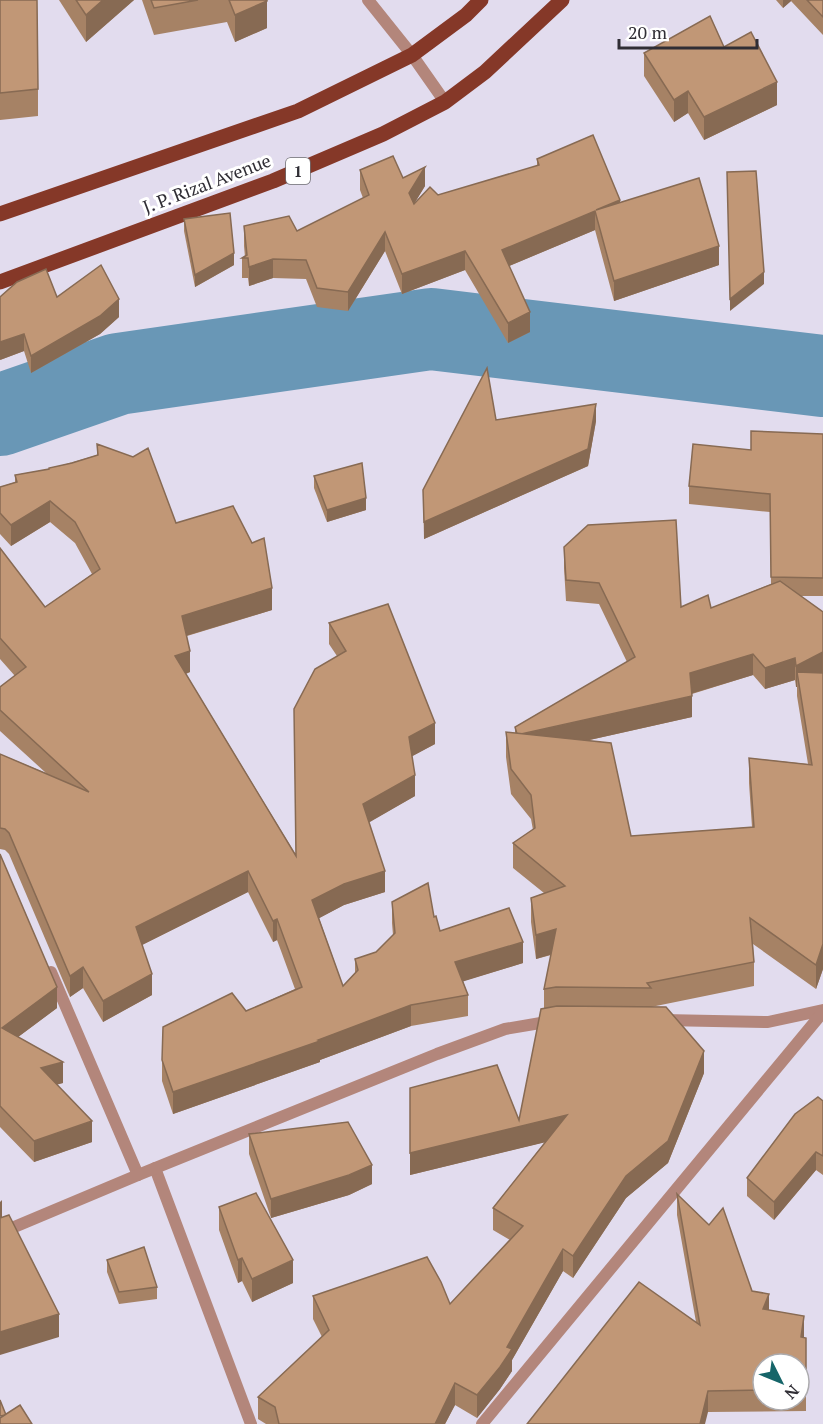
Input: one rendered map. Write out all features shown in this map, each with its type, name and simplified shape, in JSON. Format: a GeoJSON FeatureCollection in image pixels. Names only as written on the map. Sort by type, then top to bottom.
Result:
{"type":"FeatureCollection","features":[{"type":"Feature","properties":{"kind":"main road","name":"J. P. Rizal Avenue"},"geometry":{"type":"LineString","coordinates":[[0,214],[298,111],[412,55],[466,15],[481,0]]}},
{"type":"Feature","properties":{"kind":"main road","name":"J. P. Rizal Avenue"},"geometry":{"type":"LineString","coordinates":[[0,282],[273,181],[383,134],[445,102],[485,72],[562,0]]}},
{"type":"Feature","properties":{"kind":"street"},"geometry":{"type":"LineString","coordinates":[[368,0],[412,55],[445,102]]}},
{"type":"Feature","properties":{"kind":"street"},"geometry":{"type":"LineString","coordinates":[[43,955],[138,1175]]}},
{"type":"Feature","properties":{"kind":"street"},"geometry":{"type":"LineString","coordinates":[[650,1020],[768,1023],[823,1011]]}},
{"type":"Feature","properties":{"kind":"street"},"geometry":{"type":"LineString","coordinates":[[482,1424],[823,1011]]}},
{"type":"Feature","properties":{"kind":"street"},"geometry":{"type":"LineString","coordinates":[[0,1233],[437,1054],[505,1029],[568,1020]]}},
{"type":"Feature","properties":{"kind":"street"},"geometry":{"type":"LineString","coordinates":[[155,1168],[251,1424]]}},
{"type":"Feature","properties":{"kind":"building"},"geometry":{"type":"Polygon","coordinates":[[[0,0],[37,0],[38,89],[0,93],[0,0]]]}},
{"type":"Feature","properties":{"kind":"building"},"geometry":{"type":"Polygon","coordinates":[[[76,0],[103,0],[86,15],[76,0]]]}},
{"type":"Feature","properties":{"kind":"building"},"geometry":{"type":"Polygon","coordinates":[[[151,0],[198,0],[154,8],[151,0]]]}},
{"type":"Feature","properties":{"kind":"building"},"geometry":{"type":"Polygon","coordinates":[[[229,0],[267,0],[267,1],[235,15],[229,0]]]}},
{"type":"Feature","properties":{"kind":"building"},"geometry":{"type":"Polygon","coordinates":[[[807,0],[823,0],[823,17],[807,0]]]}},
{"type":"Feature","properties":{"kind":"building"},"geometry":{"type":"Polygon","coordinates":[[[710,16],[724,47],[751,32],[777,82],[704,117],[688,91],[674,100],[644,53],[710,16]]]}},
{"type":"Feature","properties":{"kind":"building"},"geometry":{"type":"Polygon","coordinates":[[[593,135],[620,200],[596,210],[699,178],[719,246],[614,281],[595,211],[502,250],[530,312],[508,323],[465,251],[402,274],[385,232],[348,292],[317,288],[306,260],[273,259],[249,267],[248,258],[242,258],[247,255],[244,226],[289,216],[297,231],[369,195],[360,170],[393,156],[403,178],[425,167],[409,193],[414,204],[430,187],[438,195],[539,165],[537,159],[593,135]]]}},
{"type":"Feature","properties":{"kind":"building"},"geometry":{"type":"Polygon","coordinates":[[[756,171],[764,272],[730,299],[727,172],[756,171]]]}},
{"type":"Feature","properties":{"kind":"building"},"geometry":{"type":"Polygon","coordinates":[[[230,213],[234,253],[195,275],[184,219],[230,213]]]}},
{"type":"Feature","properties":{"kind":"building"},"geometry":{"type":"Polygon","coordinates":[[[101,265],[119,299],[100,316],[31,356],[24,334],[0,342],[0,297],[17,282],[46,269],[57,297],[101,265]]]}},
{"type":"Feature","properties":{"kind":"building"},"geometry":{"type":"Polygon","coordinates":[[[487,368],[496,420],[596,404],[588,449],[424,522],[423,490],[487,368]]]}},
{"type":"Feature","properties":{"kind":"building"},"geometry":{"type":"Polygon","coordinates":[[[751,431],[823,434],[823,578],[771,577],[770,494],[689,486],[693,444],[751,450],[751,431]]]}},
{"type":"Feature","properties":{"kind":"building"},"geometry":{"type":"Polygon","coordinates":[[[97,444],[133,457],[148,448],[176,523],[233,506],[252,543],[264,538],[272,588],[182,616],[190,651],[175,656],[296,856],[294,709],[315,669],[346,651],[329,623],[388,604],[435,723],[409,737],[415,775],[363,804],[385,871],[344,884],[312,900],[343,986],[358,970],[355,959],[376,952],[395,933],[392,902],[428,883],[434,917],[436,916],[440,931],[509,908],[523,942],[455,962],[468,995],[411,1005],[318,1040],[320,1041],[173,1092],[162,1060],[163,1027],[232,993],[246,1011],[302,987],[277,919],[273,921],[248,871],[136,927],[152,974],[103,1001],[83,967],[70,976],[9,833],[0,828],[0,754],[89,792],[0,710],[0,687],[26,667],[0,638],[0,548],[45,607],[100,569],[75,522],[50,501],[11,525],[0,513],[0,487],[17,482],[15,475],[49,469],[98,455],[97,444]]]}},
{"type":"Feature","properties":{"kind":"building"},"geometry":{"type":"Polygon","coordinates":[[[362,463],[366,498],[327,510],[314,476],[362,463]]]}},
{"type":"Feature","properties":{"kind":"building"},"geometry":{"type":"Polygon","coordinates":[[[676,520],[681,607],[708,595],[711,608],[780,581],[823,612],[823,652],[796,666],[795,658],[765,668],[753,654],[690,673],[692,696],[517,734],[515,727],[635,657],[599,583],[566,580],[564,547],[588,525],[676,520]]]}},
{"type":"Feature","properties":{"kind":"building"},"geometry":{"type":"Polygon","coordinates":[[[797,672],[823,673],[823,944],[816,965],[750,918],[754,962],[647,983],[651,988],[556,987],[544,989],[556,929],[536,935],[531,898],[565,886],[513,843],[535,828],[531,795],[511,769],[506,732],[611,743],[631,836],[754,827],[749,758],[812,765],[797,672]]]}},
{"type":"Feature","properties":{"kind":"building"},"geometry":{"type":"Polygon","coordinates":[[[0,854],[57,987],[2,1028],[63,1062],[41,1068],[92,1121],[34,1141],[0,1106],[0,854]]]}},
{"type":"Feature","properties":{"kind":"building"},"geometry":{"type":"Polygon","coordinates":[[[557,1006],[666,1007],[704,1051],[668,1141],[626,1176],[573,1256],[563,1249],[507,1347],[512,1349],[477,1395],[455,1383],[435,1424],[279,1424],[275,1407],[258,1397],[329,1330],[313,1296],[427,1257],[450,1304],[523,1226],[493,1208],[567,1115],[410,1153],[410,1088],[497,1065],[519,1120],[541,1009],[557,1006]]]}},
{"type":"Feature","properties":{"kind":"building"},"geometry":{"type":"Polygon","coordinates":[[[818,1097],[823,1101],[823,1156],[816,1152],[774,1202],[747,1178],[795,1114],[818,1097]]]}},
{"type":"Feature","properties":{"kind":"building"},"geometry":{"type":"Polygon","coordinates":[[[348,1122],[372,1165],[349,1175],[271,1199],[249,1134],[348,1122]]]}},
{"type":"Feature","properties":{"kind":"building"},"geometry":{"type":"Polygon","coordinates":[[[256,1193],[293,1260],[252,1279],[242,1258],[238,1260],[219,1207],[256,1193]]]}},
{"type":"Feature","properties":{"kind":"building"},"geometry":{"type":"Polygon","coordinates":[[[677,1194],[709,1225],[723,1208],[752,1291],[769,1294],[763,1309],[804,1316],[801,1337],[806,1338],[806,1352],[751,1352],[751,1390],[708,1391],[700,1424],[527,1424],[639,1282],[700,1325],[677,1194]]]}},
{"type":"Feature","properties":{"kind":"building"},"geometry":{"type":"Polygon","coordinates":[[[9,1215],[59,1314],[0,1332],[0,1218],[9,1215]]]}},
{"type":"Feature","properties":{"kind":"building"},"geometry":{"type":"Polygon","coordinates":[[[144,1247],[157,1287],[119,1292],[107,1260],[144,1247]]]}},
{"type":"Feature","properties":{"kind":"building"},"geometry":{"type":"Polygon","coordinates":[[[0,1400],[6,1415],[0,1416],[0,1400]]]}},
{"type":"Feature","properties":{"kind":"building"},"geometry":{"type":"Polygon","coordinates":[[[20,1405],[32,1424],[0,1424],[0,1418],[20,1405]]]}},
{"type":"Feature","properties":{"kind":"waterway"},"geometry":{"type":"LineString","coordinates":[[0,415],[118,374],[431,329],[823,376]]}}]}
